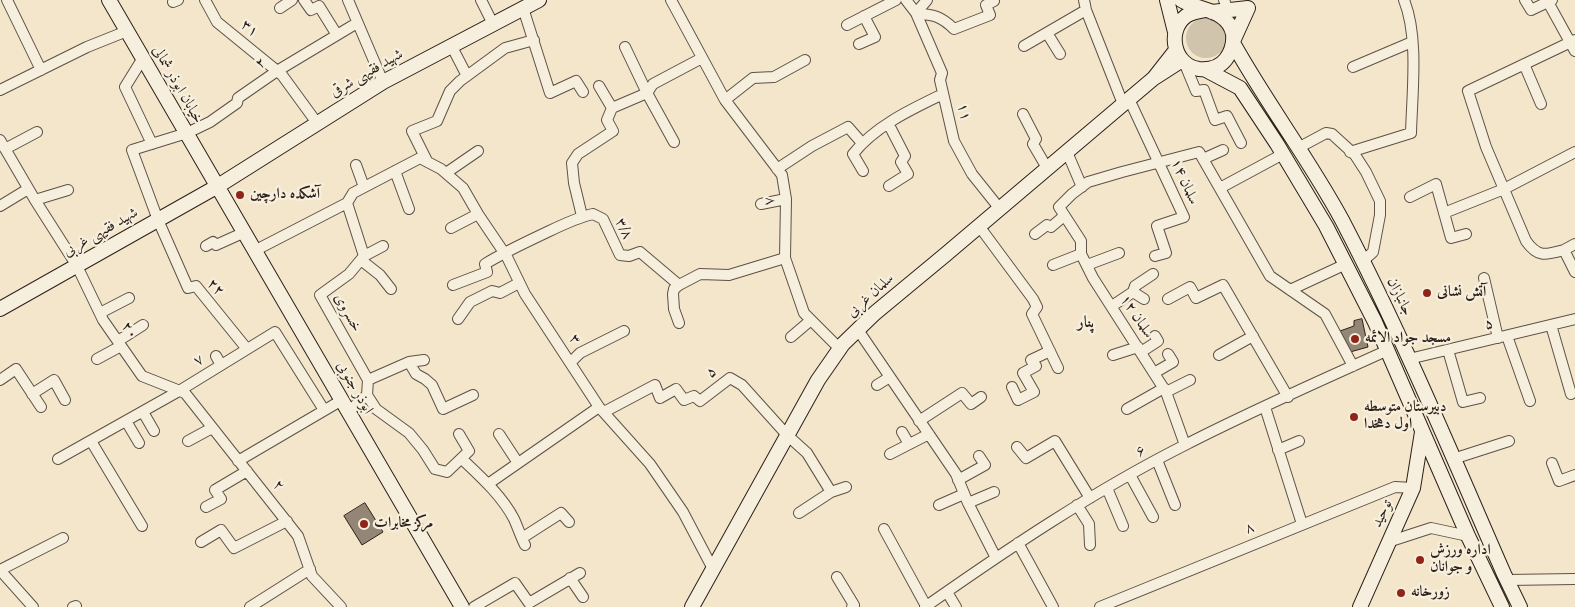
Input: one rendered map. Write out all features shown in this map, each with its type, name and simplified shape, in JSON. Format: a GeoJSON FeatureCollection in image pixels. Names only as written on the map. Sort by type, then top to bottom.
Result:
{"type":"FeatureCollection","features":[{"type":"Feature","properties":{"kind":"street"},"geometry":{"type":"LineString","coordinates":[[7,0],[41,70]]}},
{"type":"Feature","properties":{"kind":"street","name":"خیابان ابوذر شمالی"},"geometry":{"type":"LineString","coordinates":[[109,0],[218,186]]}},
{"type":"Feature","properties":{"kind":"street","name":"۳۱"},"geometry":{"type":"LineString","coordinates":[[205,0],[216,22],[282,75],[317,123]]}},
{"type":"Feature","properties":{"kind":"street"},"geometry":{"type":"LineString","coordinates":[[280,8],[292,0]]}},
{"type":"Feature","properties":{"kind":"street"},"geometry":{"type":"LineString","coordinates":[[304,0],[312,10],[319,6],[337,35]]}},
{"type":"Feature","properties":{"kind":"street"},"geometry":{"type":"LineString","coordinates":[[348,0],[383,82]]}},
{"type":"Feature","properties":{"kind":"street"},"geometry":{"type":"LineString","coordinates":[[481,0],[493,24]]}},
{"type":"Feature","properties":{"kind":"street","name":"شهید فقیهی شرقی"},"geometry":{"type":"LineString","coordinates":[[218,186],[383,82],[539,0]]}},
{"type":"Feature","properties":{"kind":"street","name":"۷"},"geometry":{"type":"LineString","coordinates":[[671,0],[725,100],[782,175],[786,199],[785,258],[804,313],[840,349]]}},
{"type":"Feature","properties":{"kind":"street"},"geometry":{"type":"LineString","coordinates":[[847,25],[896,0]]}},
{"type":"Feature","properties":{"kind":"street","name":"۱۱"},"geometry":{"type":"LineString","coordinates":[[906,0],[916,14],[942,72],[940,80],[954,141],[972,174],[1000,209]]}},
{"type":"Feature","properties":{"kind":"street"},"geometry":{"type":"LineString","coordinates":[[916,14],[927,0]]}},
{"type":"Feature","properties":{"kind":"street"},"geometry":{"type":"LineString","coordinates":[[1167,0],[1176,32]]}},
{"type":"Feature","properties":{"kind":"street"},"geometry":{"type":"LineString","coordinates":[[1181,0],[1190,6],[1221,16],[1228,22],[1234,41]]}},
{"type":"Feature","properties":{"kind":"street"},"geometry":{"type":"LineString","coordinates":[[1350,152],[1411,133],[1414,50],[1408,9],[1404,0]]}},
{"type":"Feature","properties":{"kind":"street"},"geometry":{"type":"LineString","coordinates":[[1524,0],[1531,10],[1550,1],[1573,44],[1524,64],[1468,91],[1486,147],[1526,241],[1533,250],[1546,255],[1564,250],[1575,244]]}},
{"type":"Feature","properties":{"kind":"street"},"geometry":{"type":"LineString","coordinates":[[916,14],[929,15],[944,20],[954,29],[990,15],[986,5],[994,1]]}},
{"type":"Feature","properties":{"kind":"street"},"geometry":{"type":"LineString","coordinates":[[1206,70],[1216,67],[1225,61],[1231,53],[1234,41],[1253,4],[1226,5],[1186,16],[1180,23],[1174,41],[1196,91],[1204,90],[1215,120],[1227,116],[1241,143]]}},
{"type":"Feature","properties":{"kind":"street"},"geometry":{"type":"LineString","coordinates":[[1024,46],[1047,33],[1085,5]]}},
{"type":"Feature","properties":{"kind":"street","name":"سلمان ۱۴"},"geometry":{"type":"LineString","coordinates":[[1085,5],[1126,101],[1184,217],[1157,226],[1166,253],[1156,256]]}},
{"type":"Feature","properties":{"kind":"street"},"geometry":{"type":"LineString","coordinates":[[523,8],[550,93],[576,81],[583,92]]}},
{"type":"Feature","properties":{"kind":"street"},"geometry":{"type":"LineString","coordinates":[[859,44],[875,37],[864,16]]}},
{"type":"Feature","properties":{"kind":"street","name":"۲"},"geometry":{"type":"LineString","coordinates":[[158,220],[132,150],[187,133],[210,122],[237,102],[238,98],[277,71],[357,23]]}},
{"type":"Feature","properties":{"kind":"street"},"geometry":{"type":"LineString","coordinates":[[0,90],[87,47],[127,31]]}},
{"type":"Feature","properties":{"kind":"street"},"geometry":{"type":"LineString","coordinates":[[1047,33],[1060,54]]}},
{"type":"Feature","properties":{"kind":"street"},"geometry":{"type":"LineString","coordinates":[[427,161],[412,131],[437,120],[450,91],[467,76],[505,48],[534,40]]}},
{"type":"Feature","properties":{"kind":"street","name":"جانبازان"},"geometry":{"type":"LineString","coordinates":[[1234,41],[1253,79],[1341,218],[1363,261],[1390,316],[1520,607]]}},
{"type":"Feature","properties":{"kind":"street"},"geometry":{"type":"LineString","coordinates":[[1354,67],[1412,42]]}},
{"type":"Feature","properties":{"kind":"street"},"geometry":{"type":"LineString","coordinates":[[452,46],[467,76]]}},
{"type":"Feature","properties":{"kind":"street"},"geometry":{"type":"LineString","coordinates":[[625,47],[674,142]]}},
{"type":"Feature","properties":{"kind":"street"},"geometry":{"type":"LineString","coordinates":[[1181,57],[1194,68],[1206,70],[1240,88],[1283,154],[1326,226],[1388,350],[1468,536],[1502,607]]}},
{"type":"Feature","properties":{"kind":"street","name":"سلمان غربی"},"geometry":{"type":"LineString","coordinates":[[692,607],[818,380],[840,349],[875,313],[1126,101],[1181,57]]}},
{"type":"Feature","properties":{"kind":"street"},"geometry":{"type":"LineString","coordinates":[[143,58],[125,87],[152,144]]}},
{"type":"Feature","properties":{"kind":"street"},"geometry":{"type":"LineString","coordinates":[[454,285],[487,272],[485,264],[504,253],[582,216],[572,163],[578,154],[613,131],[607,120],[612,108],[647,92],[653,84],[702,58]]}},
{"type":"Feature","properties":{"kind":"street"},"geometry":{"type":"LineString","coordinates":[[725,100],[753,78],[774,77],[804,60]]}},
{"type":"Feature","properties":{"kind":"street"},"geometry":{"type":"LineString","coordinates":[[1524,64],[1541,104]]}},
{"type":"Feature","properties":{"kind":"street"},"geometry":{"type":"LineString","coordinates":[[599,86],[612,108]]}},
{"type":"Feature","properties":{"kind":"street"},"geometry":{"type":"LineString","coordinates":[[863,170],[854,154],[862,143],[888,124],[943,94]]}},
{"type":"Feature","properties":{"kind":"street"},"geometry":{"type":"LineString","coordinates":[[1024,114],[1036,139],[1033,144],[1047,168]]}},
{"type":"Feature","properties":{"kind":"street"},"geometry":{"type":"LineString","coordinates":[[888,124],[905,156],[901,162],[908,174],[889,186]]}},
{"type":"Feature","properties":{"kind":"street"},"geometry":{"type":"LineString","coordinates":[[777,169],[812,146],[848,127],[862,143]]}},
{"type":"Feature","properties":{"kind":"street"},"geometry":{"type":"LineString","coordinates":[[6,149],[37,132]]}},
{"type":"Feature","properties":{"kind":"street"},"geometry":{"type":"LineString","coordinates":[[1298,148],[1326,133],[1332,134],[1350,152],[1355,154],[1366,172],[1380,200],[1380,215],[1372,252],[1363,261]]}},
{"type":"Feature","properties":{"kind":"street","name":"۲۰"},"geometry":{"type":"LineString","coordinates":[[0,140],[34,200],[77,266],[100,313],[142,376],[179,391]]}},
{"type":"Feature","properties":{"kind":"street"},"geometry":{"type":"LineString","coordinates":[[1203,159],[1223,150]]}},
{"type":"Feature","properties":{"kind":"street"},"geometry":{"type":"LineString","coordinates":[[446,173],[478,151]]}},
{"type":"Feature","properties":{"kind":"street"},"geometry":{"type":"LineString","coordinates":[[1067,152],[1082,187]]}},
{"type":"Feature","properties":{"kind":"street"},"geometry":{"type":"LineString","coordinates":[[1035,234],[1047,225],[1051,226],[1088,182],[1199,152],[1270,276],[1325,314],[1353,366]]}},
{"type":"Feature","properties":{"kind":"street"},"geometry":{"type":"LineString","coordinates":[[1444,213],[1504,189],[1575,152]]}},
{"type":"Feature","properties":{"kind":"street"},"geometry":{"type":"LineString","coordinates":[[1220,188],[1283,154]]}},
{"type":"Feature","properties":{"kind":"street"},"geometry":{"type":"LineString","coordinates":[[256,250],[347,204],[353,193],[364,187],[420,158],[427,161]]}},
{"type":"Feature","properties":{"kind":"street","name":"۳"},"geometry":{"type":"LineString","coordinates":[[427,161],[446,173],[463,188],[504,253],[525,294],[602,409],[650,464],[683,512],[713,569]]}},
{"type":"Feature","properties":{"kind":"street"},"geometry":{"type":"LineString","coordinates":[[356,165],[364,187]]}},
{"type":"Feature","properties":{"kind":"street"},"geometry":{"type":"LineString","coordinates":[[395,171],[409,209]]}},
{"type":"Feature","properties":{"kind":"street"},"geometry":{"type":"LineString","coordinates":[[1410,197],[1436,184],[1451,238],[1466,234]]}},
{"type":"Feature","properties":{"kind":"street","name":"شهید فقیهی غربی"},"geometry":{"type":"LineString","coordinates":[[0,309],[218,186]]}},
{"type":"Feature","properties":{"kind":"street","name":"ابوذر جنوبی"},"geometry":{"type":"LineString","coordinates":[[218,186],[462,607]]}},
{"type":"Feature","properties":{"kind":"street"},"geometry":{"type":"LineString","coordinates":[[0,206],[28,189]]}},
{"type":"Feature","properties":{"kind":"street"},"geometry":{"type":"LineString","coordinates":[[34,200],[68,190]]}},
{"type":"Feature","properties":{"kind":"street"},"geometry":{"type":"LineString","coordinates":[[761,204],[786,199]]}},
{"type":"Feature","properties":{"kind":"street"},"geometry":{"type":"LineString","coordinates":[[347,204],[362,258],[380,275],[391,289]]}},
{"type":"Feature","properties":{"kind":"street","name":"سلمان ۱۲"},"geometry":{"type":"LineString","coordinates":[[1062,212],[1080,241],[1081,254],[1087,265],[1165,390],[1185,445]]}},
{"type":"Feature","properties":{"kind":"street"},"geometry":{"type":"LineString","coordinates":[[451,228],[478,214]]}},
{"type":"Feature","properties":{"kind":"street","name":"۳/۸"},"geometry":{"type":"LineString","coordinates":[[582,216],[593,214],[603,219],[620,256],[629,256],[640,252],[680,285]]}},
{"type":"Feature","properties":{"kind":"street","name":"۲۲"},"geometry":{"type":"LineString","coordinates":[[158,220],[188,288],[196,286],[247,349]]}},
{"type":"Feature","properties":{"kind":"street"},"geometry":{"type":"LineString","coordinates":[[979,226],[1033,299],[1036,307],[1032,314],[1058,368]]}},
{"type":"Feature","properties":{"kind":"street"},"geometry":{"type":"LineString","coordinates":[[206,246],[213,242],[216,245],[245,232]]}},
{"type":"Feature","properties":{"kind":"street"},"geometry":{"type":"LineString","coordinates":[[362,258],[383,246]]}},
{"type":"Feature","properties":{"kind":"street"},"geometry":{"type":"LineString","coordinates":[[1564,250],[1575,272]]}},
{"type":"Feature","properties":{"kind":"street"},"geometry":{"type":"LineString","coordinates":[[1087,265],[1119,253]]}},
{"type":"Feature","properties":{"kind":"street"},"geometry":{"type":"LineString","coordinates":[[1053,264],[1081,254]]}},
{"type":"Feature","properties":{"kind":"street","name":"خسروی"},"geometry":{"type":"LineString","coordinates":[[362,258],[350,274],[320,295],[368,380]]}},
{"type":"Feature","properties":{"kind":"street"},"geometry":{"type":"LineString","coordinates":[[679,323],[674,309],[673,294],[674,289],[680,285],[700,274],[729,275],[785,258]]}},
{"type":"Feature","properties":{"kind":"street"},"geometry":{"type":"LineString","coordinates":[[1290,290],[1346,264]]}},
{"type":"Feature","properties":{"kind":"street"},"geometry":{"type":"LineString","coordinates":[[1112,306],[1133,292],[1136,286],[1153,274]]}},
{"type":"Feature","properties":{"kind":"street"},"geometry":{"type":"LineString","coordinates":[[1484,278],[1503,337],[1530,401]]}},
{"type":"Feature","properties":{"kind":"street"},"geometry":{"type":"LineString","coordinates":[[458,318],[470,302],[492,291],[500,292],[519,283]]}},
{"type":"Feature","properties":{"kind":"street"},"geometry":{"type":"LineString","coordinates":[[1168,299],[1190,287],[1196,298],[1223,285],[1288,397]]}},
{"type":"Feature","properties":{"kind":"street"},"geometry":{"type":"LineString","coordinates":[[1133,292],[1144,299]]}},
{"type":"Feature","properties":{"kind":"street"},"geometry":{"type":"LineString","coordinates":[[100,313],[130,298]]}},
{"type":"Feature","properties":{"kind":"street"},"geometry":{"type":"LineString","coordinates":[[1375,322],[1390,316]]}},
{"type":"Feature","properties":{"kind":"street"},"geometry":{"type":"LineString","coordinates":[[791,337],[811,320]]}},
{"type":"Feature","properties":{"kind":"street","name":"۵"},"geometry":{"type":"LineString","coordinates":[[1409,359],[1575,320]]}},
{"type":"Feature","properties":{"kind":"street"},"geometry":{"type":"LineString","coordinates":[[97,359],[143,325]]}},
{"type":"Feature","properties":{"kind":"street"},"geometry":{"type":"LineString","coordinates":[[1551,325],[1571,394]]}},
{"type":"Feature","properties":{"kind":"street"},"geometry":{"type":"LineString","coordinates":[[858,330],[958,480],[996,558]]}},
{"type":"Feature","properties":{"kind":"street"},"geometry":{"type":"LineString","coordinates":[[571,362],[580,353],[624,331]]}},
{"type":"Feature","properties":{"kind":"street","name":"۷"},"geometry":{"type":"LineString","coordinates":[[58,459],[179,391],[219,360],[247,349],[275,332],[324,410]]}},
{"type":"Feature","properties":{"kind":"street"},"geometry":{"type":"LineString","coordinates":[[1113,355],[1139,349],[1158,341],[1155,336]]}},
{"type":"Feature","properties":{"kind":"street"},"geometry":{"type":"LineString","coordinates":[[1219,355],[1252,336]]}},
{"type":"Feature","properties":{"kind":"street"},"geometry":{"type":"LineString","coordinates":[[1012,387],[1018,400],[1034,392],[1023,373],[1036,366],[1031,360],[1050,350]]}},
{"type":"Feature","properties":{"kind":"street","name":"۶"},"geometry":{"type":"LineString","coordinates":[[926,606],[1077,505],[1157,460],[1185,445],[1388,350]]}},
{"type":"Feature","properties":{"kind":"street"},"geometry":{"type":"LineString","coordinates":[[1448,350],[1463,402],[1480,398]]}},
{"type":"Feature","properties":{"kind":"street"},"geometry":{"type":"LineString","coordinates":[[1154,373],[1173,362],[1168,354]]}},
{"type":"Feature","properties":{"kind":"street"},"geometry":{"type":"LineString","coordinates":[[424,360],[409,362],[368,380],[367,394],[376,409],[409,433],[435,469],[446,472],[469,452],[459,434]]}},
{"type":"Feature","properties":{"kind":"street"},"geometry":{"type":"LineString","coordinates":[[409,362],[416,374],[432,385],[443,409],[473,395]]}},
{"type":"Feature","properties":{"kind":"street"},"geometry":{"type":"LineString","coordinates":[[0,380],[16,369],[41,407]]}},
{"type":"Feature","properties":{"kind":"street"},"geometry":{"type":"LineString","coordinates":[[877,385],[890,377]]}},
{"type":"Feature","properties":{"kind":"street","name":"۵"},"geometry":{"type":"LineString","coordinates":[[602,409],[655,385],[660,398],[676,389],[684,400],[694,396],[700,401],[730,378],[742,385],[787,435]]}},
{"type":"Feature","properties":{"kind":"street"},"geometry":{"type":"LineString","coordinates":[[32,394],[54,380],[65,400]]}},
{"type":"Feature","properties":{"kind":"street"},"geometry":{"type":"LineString","coordinates":[[1127,409],[1190,380]]}},
{"type":"Feature","properties":{"kind":"street","name":"۲"},"geometry":{"type":"LineString","coordinates":[[179,391],[184,393],[287,521],[298,536],[312,576],[337,606]]}},
{"type":"Feature","properties":{"kind":"street"},"geometry":{"type":"LineString","coordinates":[[920,421],[962,392],[971,404],[981,397]]}},
{"type":"Feature","properties":{"kind":"street"},"geometry":{"type":"LineString","coordinates":[[238,461],[324,410],[345,405],[367,394]]}},
{"type":"Feature","properties":{"kind":"street"},"geometry":{"type":"LineString","coordinates":[[1265,407],[1302,524]]}},
{"type":"Feature","properties":{"kind":"street"},"geometry":{"type":"LineString","coordinates":[[488,484],[602,409]]}},
{"type":"Feature","properties":{"kind":"street"},"geometry":{"type":"LineString","coordinates":[[143,412],[154,431]]}},
{"type":"Feature","properties":{"kind":"street"},"geometry":{"type":"LineString","coordinates":[[126,421],[139,443]]}},
{"type":"Feature","properties":{"kind":"street"},"geometry":{"type":"LineString","coordinates":[[188,442],[212,428]]}},
{"type":"Feature","properties":{"kind":"street","name":"توحید"},"geometry":{"type":"LineString","coordinates":[[1360,607],[1413,488],[1422,431]]}},
{"type":"Feature","properties":{"kind":"street"},"geometry":{"type":"LineString","coordinates":[[902,432],[910,444]]}},
{"type":"Feature","properties":{"kind":"street"},"geometry":{"type":"LineString","coordinates":[[499,434],[518,463]]}},
{"type":"Feature","properties":{"kind":"street"},"geometry":{"type":"LineString","coordinates":[[890,454],[929,434]]}},
{"type":"Feature","properties":{"kind":"street"},"geometry":{"type":"LineString","coordinates":[[787,435],[807,453],[831,492]]}},
{"type":"Feature","properties":{"kind":"street"},"geometry":{"type":"LineString","coordinates":[[91,441],[142,526]]}},
{"type":"Feature","properties":{"kind":"street"},"geometry":{"type":"LineString","coordinates":[[1017,447],[1026,458],[1055,441],[1090,498]]}},
{"type":"Feature","properties":{"kind":"street"},"geometry":{"type":"LineString","coordinates":[[1278,450],[1299,441]]}},
{"type":"Feature","properties":{"kind":"street"},"geometry":{"type":"LineString","coordinates":[[1453,459],[1509,441]]}},
{"type":"Feature","properties":{"kind":"street"},"geometry":{"type":"LineString","coordinates":[[958,480],[985,465],[979,456]]}},
{"type":"Feature","properties":{"kind":"street"},"geometry":{"type":"LineString","coordinates":[[462,459],[500,498],[514,518],[524,542],[561,513],[568,522]]}},
{"type":"Feature","properties":{"kind":"street"},"geometry":{"type":"LineString","coordinates":[[1157,460],[1175,505]]}},
{"type":"Feature","properties":{"kind":"street"},"geometry":{"type":"LineString","coordinates":[[1552,462],[1559,481],[1574,479]]}},
{"type":"Feature","properties":{"kind":"street"},"geometry":{"type":"LineString","coordinates":[[206,507],[221,499],[215,490],[247,471]]}},
{"type":"Feature","properties":{"kind":"street"},"geometry":{"type":"LineString","coordinates":[[1130,475],[1153,517]]}},
{"type":"Feature","properties":{"kind":"street"},"geometry":{"type":"LineString","coordinates":[[799,513],[831,492],[846,487]]}},
{"type":"Feature","properties":{"kind":"street","name":"۸"},"geometry":{"type":"LineString","coordinates":[[1100,607],[1395,487],[1413,488]]}},
{"type":"Feature","properties":{"kind":"street"},"geometry":{"type":"LineString","coordinates":[[1107,488],[1123,526]]}},
{"type":"Feature","properties":{"kind":"street"},"geometry":{"type":"LineString","coordinates":[[939,505],[994,492]]}},
{"type":"Feature","properties":{"kind":"street"},"geometry":{"type":"LineString","coordinates":[[1077,505],[1089,524],[1090,545]]}},
{"type":"Feature","properties":{"kind":"street"},"geometry":{"type":"LineString","coordinates":[[201,542],[221,530],[234,548],[287,521]]}},
{"type":"Feature","properties":{"kind":"street"},"geometry":{"type":"LineString","coordinates":[[1388,542],[1431,528],[1468,536]]}},
{"type":"Feature","properties":{"kind":"street"},"geometry":{"type":"LineString","coordinates":[[884,529],[926,606]]}},
{"type":"Feature","properties":{"kind":"street"},"geometry":{"type":"LineString","coordinates":[[32,607],[0,570],[64,538]]}},
{"type":"Feature","properties":{"kind":"street"},"geometry":{"type":"LineString","coordinates":[[1018,543],[1053,607]]}},
{"type":"Feature","properties":{"kind":"street"},"geometry":{"type":"LineString","coordinates":[[250,607],[310,569]]}},
{"type":"Feature","properties":{"kind":"street"},"geometry":{"type":"LineString","coordinates":[[474,607],[515,583],[531,605],[575,575],[583,597]]}},
{"type":"Feature","properties":{"kind":"street"},"geometry":{"type":"LineString","coordinates":[[837,577],[854,605],[852,607]]}},
{"type":"Feature","properties":{"kind":"street"},"geometry":{"type":"LineString","coordinates":[[1507,580],[1575,579]]}},
{"type":"Feature","properties":{"kind":"street"},"geometry":{"type":"LineString","coordinates":[[947,592],[956,607]]}},
{"type":"Feature","properties":{"kind":"shaded area"},"geometry":{"type":"Polygon","coordinates":[[[1210,18],[1217,21],[1223,27],[1226,38],[1225,46],[1217,55],[1210,58],[1202,58],[1195,55],[1187,46],[1186,34],[1189,27],[1198,19],[1210,18]]]}},
{"type":"Feature","properties":{"kind":"building","name":"مسجد جواد الائمه"},"geometry":{"type":"Polygon","coordinates":[[[1362,319],[1368,347],[1350,352],[1340,331],[1354,326],[1354,321],[1362,319]]]}},
{"type":"Feature","properties":{"kind":"building","name":"مرکز مخابرات"},"geometry":{"type":"Polygon","coordinates":[[[365,503],[383,532],[362,545],[344,516],[365,503]]]}},
{"type":"Feature","properties":{"kind":"place","name":"آشکده دارچین"},"geometry":{"type":"Point","coordinates":[240,195]}},
{"type":"Feature","properties":{"kind":"place","name":"آتش نشانی"},"geometry":{"type":"Point","coordinates":[1427,293]}},
{"type":"Feature","properties":{"kind":"place","name":"مسجد جواد الائمه"},"geometry":{"type":"Point","coordinates":[1355,339]}},
{"type":"Feature","properties":{"kind":"place","name":"دبیرستان متوسطه اول دهخدا"},"geometry":{"type":"Point","coordinates":[1354,417]}},
{"type":"Feature","properties":{"kind":"place","name":"مرکز مخابرات"},"geometry":{"type":"Point","coordinates":[364,524]}},
{"type":"Feature","properties":{"kind":"place","name":"اداره ورزش و جوانان"},"geometry":{"type":"Point","coordinates":[1420,560]}},
{"type":"Feature","properties":{"kind":"place","name":"زورخانه"},"geometry":{"type":"Point","coordinates":[1401,593]}},
{"type":"Feature","properties":{"kind":"district","name":"پنار"},"geometry":{"type":"Point","coordinates":[1086,324]}}]}
